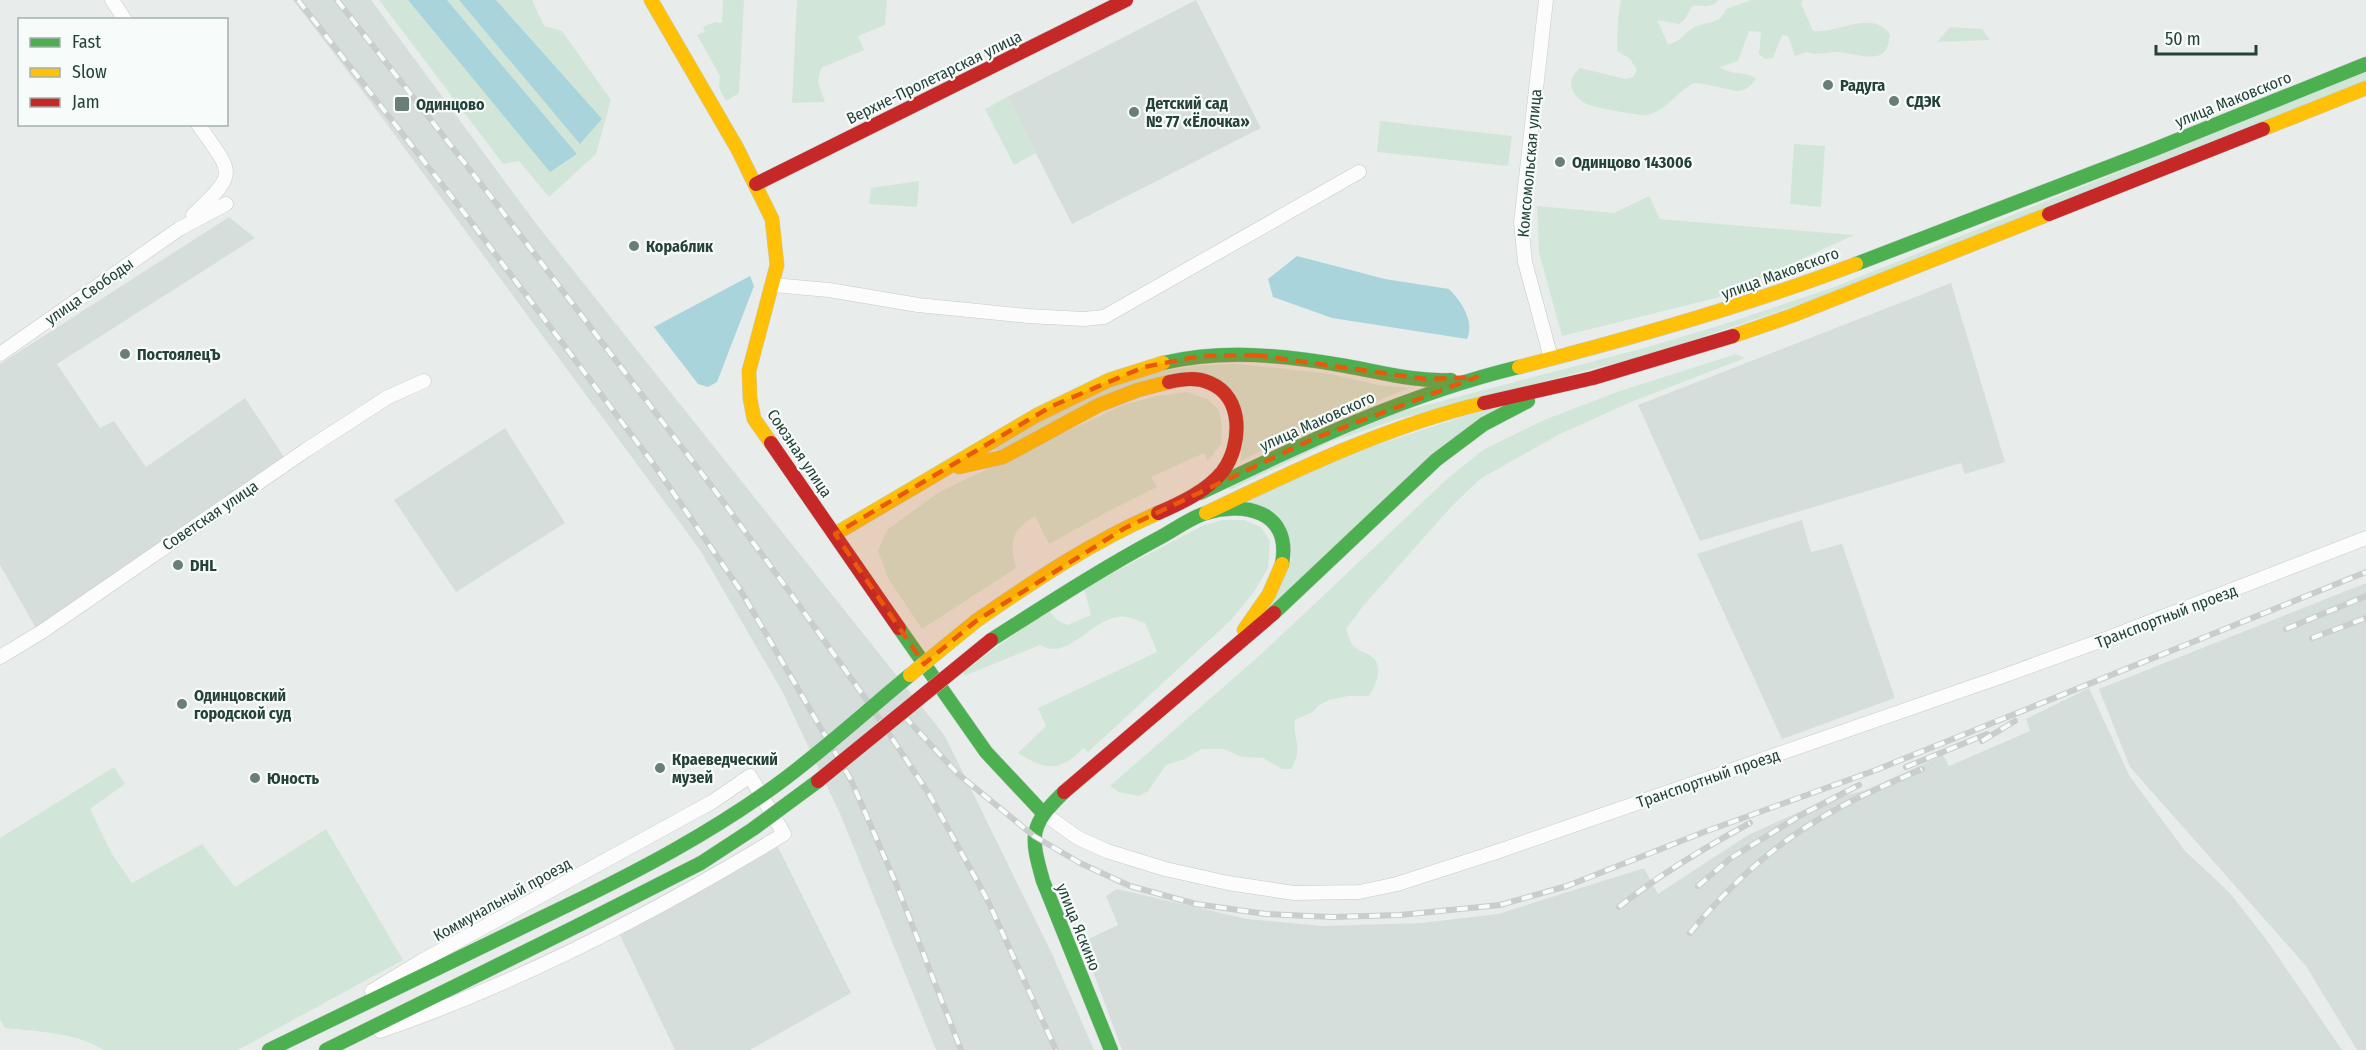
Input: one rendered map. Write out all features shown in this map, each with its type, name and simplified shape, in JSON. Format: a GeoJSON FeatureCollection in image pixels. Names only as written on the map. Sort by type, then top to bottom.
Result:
{"type":"FeatureCollection","features":[{"type":"Feature","properties":{"kind":"main road","name":"Союзная улица"},"geometry":{"type":"LineString","coordinates":[[651,0],[756,183],[772,219],[777,265],[749,371],[750,398],[754,419],[986,752],[1042,813]]}},
{"type":"Feature","properties":{"kind":"main road","name":"Верхне-Пролетарская улица"},"geometry":{"type":"LineString","coordinates":[[756,183],[1126,0]]}},
{"type":"Feature","properties":{"kind":"main road","name":"улица Маковского"},"geometry":{"type":"LineString","coordinates":[[312,1029],[640,870],[703,834],[776,785],[976,621],[1066,562],[1125,528],[1313,439],[1403,402],[1477,376],[1635,337],[1786,291],[2127,160],[2366,64]]}},
{"type":"Feature","properties":{"kind":"main road"},"geometry":{"type":"LineString","coordinates":[[326,1050],[715,855],[837,768],[991,640],[1134,550],[1322,458],[1379,435],[1477,404],[1564,386],[1728,339],[2366,88]]}},
{"type":"Feature","properties":{"kind":"main road"},"geometry":{"type":"LineString","coordinates":[[835,534],[1052,406],[1112,378],[1144,367],[1226,354],[1318,362],[1425,380],[1477,376]]}},
{"type":"Feature","properties":{"kind":"main road"},"geometry":{"type":"LineString","coordinates":[[944,470],[1002,458],[1078,416],[1132,393],[1178,380],[1193,379],[1205,381],[1225,394],[1231,404],[1236,428],[1233,456],[1200,493]]}},
{"type":"Feature","properties":{"kind":"main road"},"geometry":{"type":"LineString","coordinates":[[1042,813],[1276,611],[1436,460],[1499,415],[1564,386]]}},
{"type":"Feature","properties":{"kind":"main road"},"geometry":{"type":"LineString","coordinates":[[1206,513],[1255,511],[1276,524],[1282,540],[1285,556],[1282,571],[1271,592],[1233,647]]}},
{"type":"Feature","properties":{"kind":"main road","name":"улица Яскино"},"geometry":{"type":"LineString","coordinates":[[1042,813],[1034,836],[1036,856],[1043,881],[1111,1050]]}},
{"type":"Feature","properties":{"kind":"main road","name":"Коммунальный проезд"},"geometry":{"type":"LineString","coordinates":[[269,1050],[312,1029]]}},
{"type":"Feature","properties":{"kind":"street"},"geometry":{"type":"LineString","coordinates":[[112,0],[124,18]]}},
{"type":"Feature","properties":{"kind":"street","name":"Комсомольская улица"},"geometry":{"type":"LineString","coordinates":[[1546,0],[1521,223],[1521,243],[1538,316],[1551,358]]}},
{"type":"Feature","properties":{"kind":"street","name":"улица Свободы"},"geometry":{"type":"LineString","coordinates":[[0,354],[222,198],[227,166],[199,126]]}},
{"type":"Feature","properties":{"kind":"street"},"geometry":{"type":"LineString","coordinates":[[773,285],[829,290],[918,305],[995,313],[1065,319],[1104,317],[1359,172]]}},
{"type":"Feature","properties":{"kind":"street","name":"Советская улица"},"geometry":{"type":"LineString","coordinates":[[0,657],[306,450],[388,397],[424,381]]}},
{"type":"Feature","properties":{"kind":"street","name":"Транспортный проезд"},"geometry":{"type":"LineString","coordinates":[[1042,813],[1078,838],[1092,844],[1186,874],[1294,893],[1343,893],[1369,890],[1420,877],[1496,852],[2006,675],[2366,538]]}},
{"type":"Feature","properties":{"kind":"street","name":"Коммунальный проезд"},"geometry":{"type":"LineString","coordinates":[[312,1029],[375,989],[665,828],[750,776],[784,834],[679,897],[498,987],[421,1018],[376,1033],[351,1038]]}},
{"type":"Feature","properties":{"kind":"street"},"geometry":{"type":"LineString","coordinates":[[269,1050],[269,1046],[275,1039],[375,989]]}},
{"type":"Feature","properties":{"kind":"street"},"geometry":{"type":"LineString","coordinates":[[340,1015],[334,1022],[334,1032],[341,1038],[351,1038]]}},
{"type":"Feature","properties":{"kind":"highlighted area"},"geometry":{"type":"Polygon","coordinates":[[[1256,355],[1425,379],[1477,377],[1313,439],[1125,528],[976,621],[924,664],[835,534],[1052,406],[1144,367],[1200,356],[1256,355]]]}},
{"type":"Feature","properties":{"kind":"shaded area"},"geometry":{"type":"Polygon","coordinates":[[[293,0],[371,0],[537,225],[945,736],[1053,956],[1094,1050],[936,1050],[841,816],[782,691],[700,550],[293,0]]]}},
{"type":"Feature","properties":{"kind":"shaded area","name":"Детский сад № 77 «Ёлочка»"},"geometry":{"type":"Polygon","coordinates":[[[1196,0],[1261,128],[1072,224],[1007,97],[1196,0]]]}},
{"type":"Feature","properties":{"kind":"shaded area"},"geometry":{"type":"Polygon","coordinates":[[[229,217],[255,238],[57,364],[100,428],[114,421],[146,467],[245,398],[286,460],[37,630],[0,565],[0,364],[229,217]]]}},
{"type":"Feature","properties":{"kind":"shaded area"},"geometry":{"type":"Polygon","coordinates":[[[1951,283],[2005,462],[1965,474],[1961,463],[1700,541],[1638,405],[1951,283]]]}},
{"type":"Feature","properties":{"kind":"shaded area"},"geometry":{"type":"Polygon","coordinates":[[[505,428],[565,523],[456,592],[394,500],[505,428]]]}},
{"type":"Feature","properties":{"kind":"shaded area"},"geometry":{"type":"Polygon","coordinates":[[[1802,520],[1811,552],[1842,544],[1895,698],[1782,739],[1697,554],[1802,520]]]}},
{"type":"Feature","properties":{"kind":"shaded area"},"geometry":{"type":"Polygon","coordinates":[[[2366,583],[2366,1050],[2357,1050],[2306,966],[2130,767],[2099,689],[2366,583]]]}},
{"type":"Feature","properties":{"kind":"shaded area"},"geometry":{"type":"Polygon","coordinates":[[[2089,688],[2129,775],[2185,851],[2229,892],[2266,939],[2342,1050],[1122,1050],[1082,942],[1118,925],[1106,896],[1117,889],[1247,919],[1323,926],[1421,923],[1498,914],[1644,868],[1658,894],[1748,835],[1821,802],[1866,790],[1943,755],[1949,766],[2030,731],[2026,719],[2089,688]]]}},
{"type":"Feature","properties":{"kind":"shaded area"},"geometry":{"type":"Polygon","coordinates":[[[778,847],[851,993],[750,1050],[675,1050],[618,931],[778,847]]]}},
{"type":"Feature","properties":{"kind":"green space"},"geometry":{"type":"Polygon","coordinates":[[[379,0],[408,0],[550,171],[577,154],[447,0],[459,0],[581,143],[601,119],[496,0],[532,0],[544,26],[562,31],[611,100],[596,154],[549,197],[519,161],[503,164],[379,0]]]}},
{"type":"Feature","properties":{"kind":"green space"},"geometry":{"type":"Polygon","coordinates":[[[723,0],[744,0],[739,93],[726,101],[719,88],[720,76],[697,35],[705,32],[703,27],[715,22],[722,23],[723,0]]]}},
{"type":"Feature","properties":{"kind":"green space"},"geometry":{"type":"Polygon","coordinates":[[[797,0],[887,0],[885,25],[858,36],[864,50],[821,68],[818,82],[825,102],[792,103],[797,0]]]}},
{"type":"Feature","properties":{"kind":"green space"},"geometry":{"type":"Polygon","coordinates":[[[1621,0],[1718,0],[1710,6],[1692,6],[1685,19],[1679,24],[1657,20],[1668,44],[1680,39],[1689,30],[1716,21],[1726,9],[1752,0],[1803,0],[1801,3],[1813,31],[1873,23],[1882,27],[1890,34],[1890,37],[1885,51],[1875,56],[1807,52],[1795,56],[1788,36],[1782,35],[1773,58],[1765,59],[1759,54],[1761,32],[1749,31],[1738,61],[1720,67],[1756,79],[1748,88],[1736,91],[1694,83],[1660,110],[1647,115],[1634,114],[1587,104],[1578,98],[1571,85],[1573,77],[1580,68],[1626,79],[1633,77],[1637,70],[1630,59],[1617,51],[1621,0]]]}},
{"type":"Feature","properties":{"kind":"green space"},"geometry":{"type":"Polygon","coordinates":[[[1950,27],[1982,29],[1990,40],[1937,42],[1950,27]]]}},
{"type":"Feature","properties":{"kind":"green space"},"geometry":{"type":"Polygon","coordinates":[[[2366,72],[2366,80],[1841,291],[1650,354],[1398,419],[1330,442],[1232,489],[1227,488],[1227,483],[1396,413],[1648,347],[1837,286],[2366,72]]]}},
{"type":"Feature","properties":{"kind":"green space"},"geometry":{"type":"Polygon","coordinates":[[[1007,97],[1036,153],[1014,165],[985,109],[1007,97]]]}},
{"type":"Feature","properties":{"kind":"green space"},"geometry":{"type":"Polygon","coordinates":[[[1380,121],[1512,136],[1508,166],[1377,152],[1380,121]]]}},
{"type":"Feature","properties":{"kind":"green space"},"geometry":{"type":"Polygon","coordinates":[[[1794,144],[1825,146],[1821,207],[1790,204],[1794,144]]]}},
{"type":"Feature","properties":{"kind":"green space"},"geometry":{"type":"Polygon","coordinates":[[[919,181],[917,207],[869,204],[871,188],[919,181]]]}},
{"type":"Feature","properties":{"kind":"green space"},"geometry":{"type":"Polygon","coordinates":[[[1649,196],[1660,219],[1854,235],[1716,298],[1562,336],[1539,253],[1537,206],[1614,213],[1649,196]]]}},
{"type":"Feature","properties":{"kind":"green space"},"geometry":{"type":"Polygon","coordinates":[[[1736,354],[1745,358],[1631,402],[1558,435],[1480,479],[1451,507],[1364,605],[1346,629],[1354,647],[1369,655],[1378,665],[1378,676],[1374,687],[1369,696],[1348,696],[1329,700],[1319,705],[1313,712],[1295,720],[1297,755],[1291,769],[1282,769],[1263,758],[1242,757],[1223,749],[1202,749],[1185,759],[1166,765],[1148,791],[1139,796],[1119,792],[1110,786],[1259,656],[1447,479],[1483,450],[1544,420],[1620,391],[1736,354]]]}},
{"type":"Feature","properties":{"kind":"green space"},"geometry":{"type":"Polygon","coordinates":[[[1240,364],[1331,374],[1378,385],[1410,388],[1284,438],[1240,462],[1243,440],[1240,416],[1200,374],[1002,451],[991,449],[1046,415],[1141,374],[1203,365],[1240,364]]]}},
{"type":"Feature","properties":{"kind":"green space"},"geometry":{"type":"Polygon","coordinates":[[[1187,392],[1207,399],[1219,410],[1222,427],[1221,444],[1208,461],[1204,453],[1151,477],[1157,487],[1049,544],[1035,516],[1021,527],[1014,538],[1013,551],[1016,568],[922,629],[888,578],[878,551],[887,530],[939,492],[1123,405],[1157,396],[1187,392]]]}},
{"type":"Feature","properties":{"kind":"green space"},"geometry":{"type":"Polygon","coordinates":[[[1517,399],[1266,611],[1292,558],[1247,501],[1327,461],[1517,399]]]}},
{"type":"Feature","properties":{"kind":"green space"},"geometry":{"type":"Polygon","coordinates":[[[1223,520],[1244,520],[1261,527],[1270,541],[1268,568],[1254,592],[1231,620],[1088,752],[1083,748],[1067,762],[1052,766],[1036,763],[1018,753],[1046,726],[1038,708],[1157,652],[1145,623],[1128,617],[1118,617],[1098,625],[1060,648],[1050,649],[1040,645],[964,676],[964,671],[1048,610],[1057,620],[1067,625],[1091,615],[1084,588],[1204,525],[1223,520]]]}},
{"type":"Feature","properties":{"kind":"green space"},"geometry":{"type":"Polygon","coordinates":[[[114,767],[125,784],[90,809],[112,854],[132,883],[202,844],[235,887],[326,829],[403,960],[238,1050],[103,1050],[69,1036],[5,1028],[0,1020],[0,838],[114,767]]]}},
{"type":"Feature","properties":{"kind":"water"},"geometry":{"type":"Polygon","coordinates":[[[408,0],[447,0],[577,154],[550,172],[408,0]]]}},
{"type":"Feature","properties":{"kind":"water"},"geometry":{"type":"Polygon","coordinates":[[[459,0],[496,0],[602,119],[580,144],[459,0]]]}},
{"type":"Feature","properties":{"kind":"water"},"geometry":{"type":"Polygon","coordinates":[[[1297,256],[1385,279],[1449,289],[1466,312],[1469,325],[1467,339],[1332,318],[1273,297],[1268,279],[1297,256]]]}},
{"type":"Feature","properties":{"kind":"water"},"geometry":{"type":"Polygon","coordinates":[[[750,276],[754,286],[717,382],[708,387],[698,384],[654,327],[750,276]]]}},
{"type":"Feature","properties":{"kind":"railway"},"geometry":{"type":"LineString","coordinates":[[298,0],[462,210],[652,462],[741,591],[851,780],[897,886],[961,1050]]}},
{"type":"Feature","properties":{"kind":"railway"},"geometry":{"type":"LineString","coordinates":[[337,0],[492,198],[713,488],[868,702],[929,794],[987,899],[1056,1050]]}},
{"type":"Feature","properties":{"kind":"railway"},"geometry":{"type":"LineString","coordinates":[[904,716],[958,774],[1034,836],[1080,863],[1130,886],[1196,904],[1266,914],[1333,917],[1400,915],[1500,905],[1567,886],[1704,832],[1876,770],[2366,572]]}},
{"type":"Feature","properties":{"kind":"railway"},"geometry":{"type":"LineString","coordinates":[[2286,629],[2366,596]]}},
{"type":"Feature","properties":{"kind":"railway"},"geometry":{"type":"LineString","coordinates":[[2312,638],[2366,618]]}},
{"type":"Feature","properties":{"kind":"railway"},"geometry":{"type":"LineString","coordinates":[[1982,741],[2015,721]]}},
{"type":"Feature","properties":{"kind":"railway"},"geometry":{"type":"LineString","coordinates":[[1906,767],[1987,734]]}},
{"type":"Feature","properties":{"kind":"railway"},"geometry":{"type":"LineString","coordinates":[[1690,933],[1739,880],[1794,835],[1846,804],[1922,769]]}},
{"type":"Feature","properties":{"kind":"railway"},"geometry":{"type":"LineString","coordinates":[[1698,886],[1731,858],[1801,815],[1859,785]]}},
{"type":"Feature","properties":{"kind":"railway"},"geometry":{"type":"LineString","coordinates":[[1619,907],[1650,883],[1750,823]]}},
{"type":"Feature","properties":{"kind":"traffic: fast"},"geometry":{"type":"LineString","coordinates":[[1856,264],[2150,151],[2366,64]]}},
{"type":"Feature","properties":{"kind":"traffic: fast"},"geometry":{"type":"LineString","coordinates":[[1163,363],[1209,356],[1254,355],[1323,362],[1411,378],[1451,380]]}},
{"type":"Feature","properties":{"kind":"traffic: fast"},"geometry":{"type":"LineString","coordinates":[[1200,493],[1356,421],[1437,391],[1519,367]]}},
{"type":"Feature","properties":{"kind":"traffic: fast"},"geometry":{"type":"LineString","coordinates":[[1274,613],[1436,460],[1484,424],[1528,401]]}},
{"type":"Feature","properties":{"kind":"traffic: fast"},"geometry":{"type":"LineString","coordinates":[[991,640],[1095,575],[1203,514],[1234,508],[1262,514],[1272,521],[1280,532],[1283,546],[1282,564]]}},
{"type":"Feature","properties":{"kind":"traffic: fast"},"geometry":{"type":"LineString","coordinates":[[899,628],[986,752],[1043,813]]}},
{"type":"Feature","properties":{"kind":"traffic: fast"},"geometry":{"type":"LineString","coordinates":[[568,905],[674,850],[725,820],[810,760],[910,675]]}},
{"type":"Feature","properties":{"kind":"traffic: fast"},"geometry":{"type":"LineString","coordinates":[[579,925],[701,863],[753,829],[818,781]]}},
{"type":"Feature","properties":{"kind":"traffic: fast"},"geometry":{"type":"LineString","coordinates":[[1064,792],[1039,823],[1036,832],[1036,852],[1043,881],[1111,1050]]}},
{"type":"Feature","properties":{"kind":"traffic: fast"},"geometry":{"type":"LineString","coordinates":[[269,1050],[568,905]]}},
{"type":"Feature","properties":{"kind":"traffic: fast"},"geometry":{"type":"LineString","coordinates":[[326,1050],[579,925]]}},
{"type":"Feature","properties":{"kind":"traffic: slow"},"geometry":{"type":"LineString","coordinates":[[651,0],[737,148],[772,219],[777,265],[749,371],[750,398],[754,419],[771,443]]}},
{"type":"Feature","properties":{"kind":"traffic: slow"},"geometry":{"type":"LineString","coordinates":[[2263,129],[2366,88]]}},
{"type":"Feature","properties":{"kind":"traffic: slow"},"geometry":{"type":"LineString","coordinates":[[1733,336],[1791,316],[2049,214]]}},
{"type":"Feature","properties":{"kind":"traffic: slow"},"geometry":{"type":"LineString","coordinates":[[1519,367],[1689,320],[1773,294],[1856,264]]}},
{"type":"Feature","properties":{"kind":"traffic: slow"},"geometry":{"type":"LineString","coordinates":[[835,534],[1037,415],[1109,380],[1163,363]]}},
{"type":"Feature","properties":{"kind":"traffic: slow"},"geometry":{"type":"LineString","coordinates":[[959,467],[1003,457],[1099,405],[1138,390],[1169,382]]}},
{"type":"Feature","properties":{"kind":"traffic: slow"},"geometry":{"type":"LineString","coordinates":[[1206,513],[1342,450],[1412,424],[1484,403]]}},
{"type":"Feature","properties":{"kind":"traffic: slow"},"geometry":{"type":"LineString","coordinates":[[976,621],[1087,549],[1158,513]]}},
{"type":"Feature","properties":{"kind":"traffic: slow"},"geometry":{"type":"LineString","coordinates":[[1244,630],[1269,594],[1282,564]]}},
{"type":"Feature","properties":{"kind":"traffic: slow"},"geometry":{"type":"LineString","coordinates":[[910,675],[976,621]]}},
{"type":"Feature","properties":{"kind":"traffic: jam"},"geometry":{"type":"LineString","coordinates":[[756,184],[1126,0]]}},
{"type":"Feature","properties":{"kind":"traffic: jam"},"geometry":{"type":"LineString","coordinates":[[2049,214],[2263,129]]}},
{"type":"Feature","properties":{"kind":"traffic: jam"},"geometry":{"type":"LineString","coordinates":[[1484,403],[1593,378],[1733,336]]}},
{"type":"Feature","properties":{"kind":"traffic: jam"},"geometry":{"type":"LineString","coordinates":[[1158,513],[1193,496],[1217,478],[1229,460],[1236,435],[1234,410],[1229,399],[1221,390],[1210,383],[1195,379],[1169,382]]}},
{"type":"Feature","properties":{"kind":"traffic: jam"},"geometry":{"type":"LineString","coordinates":[[771,443],[899,628]]}},
{"type":"Feature","properties":{"kind":"traffic: jam"},"geometry":{"type":"LineString","coordinates":[[1064,792],[1274,613]]}},
{"type":"Feature","properties":{"kind":"traffic: jam"},"geometry":{"type":"LineString","coordinates":[[818,781],[991,640]]}},
{"type":"Feature","properties":{"kind":"place","name":"Радуга"},"geometry":{"type":"Point","coordinates":[1828,85]}},
{"type":"Feature","properties":{"kind":"place","name":"СДЭК"},"geometry":{"type":"Point","coordinates":[1894,101]}},
{"type":"Feature","properties":{"kind":"place","name":"Одинцово"},"geometry":{"type":"Point","coordinates":[402,104]}},
{"type":"Feature","properties":{"kind":"place","name":"Детский сад № 77 «Ёлочка»"},"geometry":{"type":"Point","coordinates":[1134,112]}},
{"type":"Feature","properties":{"kind":"place","name":"Одинцово 143006"},"geometry":{"type":"Point","coordinates":[1560,162]}},
{"type":"Feature","properties":{"kind":"place","name":"Кораблик"},"geometry":{"type":"Point","coordinates":[634,246]}},
{"type":"Feature","properties":{"kind":"place","name":"ПостоялецЪ"},"geometry":{"type":"Point","coordinates":[125,354]}},
{"type":"Feature","properties":{"kind":"place","name":"DHL"},"geometry":{"type":"Point","coordinates":[178,565]}},
{"type":"Feature","properties":{"kind":"place","name":"Одинцовский городской суд"},"geometry":{"type":"Point","coordinates":[182,704]}},
{"type":"Feature","properties":{"kind":"place","name":"Краеведческий музей"},"geometry":{"type":"Point","coordinates":[660,768]}},
{"type":"Feature","properties":{"kind":"place","name":"Юность"},"geometry":{"type":"Point","coordinates":[255,778]}}]}
